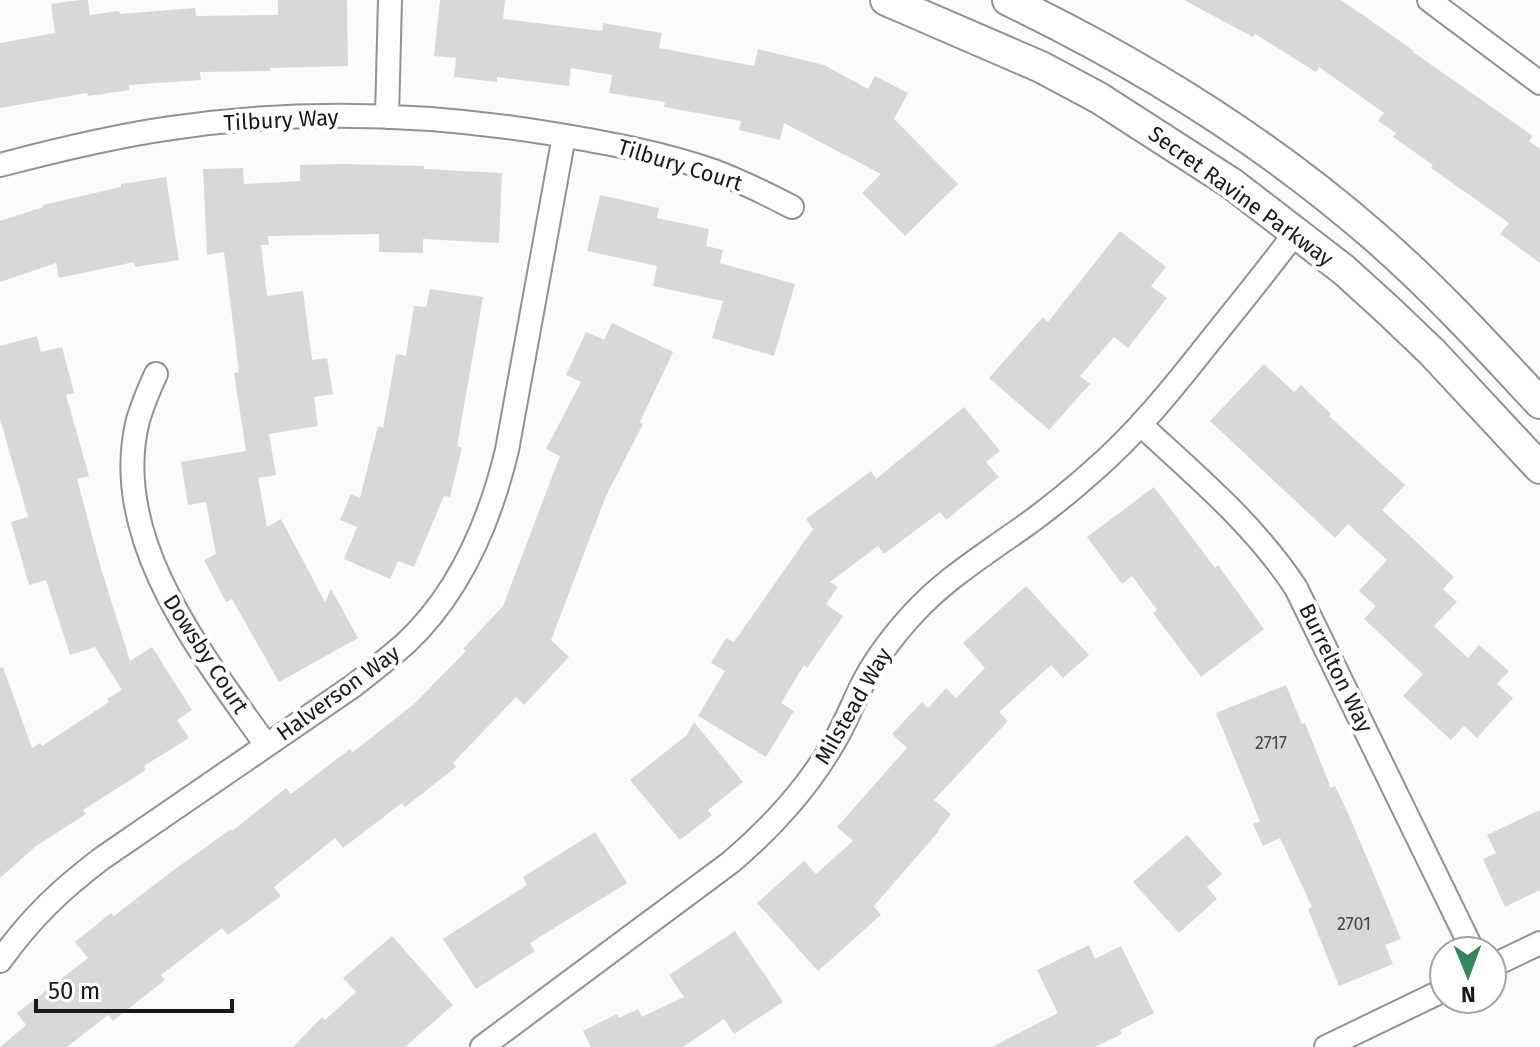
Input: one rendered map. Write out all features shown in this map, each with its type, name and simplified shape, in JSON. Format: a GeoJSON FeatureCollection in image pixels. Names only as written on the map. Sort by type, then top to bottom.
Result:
{"type":"FeatureCollection","features":[{"type":"Feature","properties":{"kind":"main road","name":"Secret Ravine Parkway"},"geometry":{"type":"LineString","coordinates":[[886,0],[1041,67],[1099,98],[1231,183],[1344,270],[1432,352],[1540,468]]}},
{"type":"Feature","properties":{"kind":"main road"},"geometry":{"type":"LineString","coordinates":[[1008,0],[1189,98],[1266,151],[1373,235],[1421,278],[1540,403]]}},
{"type":"Feature","properties":{"kind":"main road"},"geometry":{"type":"LineString","coordinates":[[1296,232],[1325,196]]}},
{"type":"Feature","properties":{"kind":"street"},"geometry":{"type":"LineString","coordinates":[[387,117],[390,0]]}},
{"type":"Feature","properties":{"kind":"street"},"geometry":{"type":"LineString","coordinates":[[1429,0],[1540,83]]}},
{"type":"Feature","properties":{"kind":"street","name":"Tilbury Way"},"geometry":{"type":"LineString","coordinates":[[0,165],[86,144],[174,128],[279,118],[354,115],[420,117],[564,136]]}},
{"type":"Feature","properties":{"kind":"street","name":"Tilbury Court"},"geometry":{"type":"LineString","coordinates":[[564,136],[610,144],[703,168],[744,183],[792,207]]}},
{"type":"Feature","properties":{"kind":"street","name":"Halverson Way"},"geometry":{"type":"LineString","coordinates":[[0,961],[38,913],[66,886],[353,686],[408,641],[444,597],[476,542],[499,481],[564,136]]}},
{"type":"Feature","properties":{"kind":"street","name":"Milstead Way"},"geometry":{"type":"LineString","coordinates":[[482,1047],[754,843],[800,794],[833,744],[861,687],[888,643],[926,599],[947,580],[1067,493],[1141,425],[1296,232]]}},
{"type":"Feature","properties":{"kind":"street","name":"Dowsby Court"},"geometry":{"type":"LineString","coordinates":[[156,374],[138,420],[134,443],[135,497],[142,526],[161,583],[188,634],[266,745]]}},
{"type":"Feature","properties":{"kind":"street","name":"Burrelton Way"},"geometry":{"type":"LineString","coordinates":[[1141,425],[1239,516],[1279,562],[1296,588],[1465,935]]}},
{"type":"Feature","properties":{"kind":"street"},"geometry":{"type":"LineString","coordinates":[[1508,958],[1540,943]]}},
{"type":"Feature","properties":{"kind":"street"},"geometry":{"type":"LineString","coordinates":[[1326,1047],[1428,998]]}},
{"type":"Feature","properties":{"kind":"building"},"geometry":{"type":"Polygon","coordinates":[[[88,0],[90,15],[195,8],[196,16],[278,15],[278,0],[347,0],[348,66],[200,72],[201,80],[129,85],[130,90],[88,96],[87,93],[0,108],[0,43],[55,33],[51,4],[88,0]]]}},
{"type":"Feature","properties":{"kind":"building"},"geometry":{"type":"Polygon","coordinates":[[[440,0],[505,0],[503,19],[602,31],[603,23],[662,33],[659,48],[754,66],[758,49],[824,65],[868,89],[875,76],[908,93],[894,119],[958,184],[905,236],[862,193],[881,174],[784,123],[780,140],[739,130],[741,121],[664,107],[665,102],[609,93],[612,75],[571,68],[569,86],[497,77],[497,82],[454,77],[456,58],[434,56],[440,0]]]}},
{"type":"Feature","properties":{"kind":"building"},"geometry":{"type":"Polygon","coordinates":[[[1184,0],[1340,0],[1533,136],[1529,141],[1540,149],[1540,263],[1500,234],[1509,223],[1393,137],[1396,133],[1378,121],[1384,113],[1319,67],[1316,72],[1255,34],[1253,37],[1184,0]]]}},
{"type":"Feature","properties":{"kind":"building"},"geometry":{"type":"Polygon","coordinates":[[[300,165],[424,166],[424,169],[502,173],[499,243],[423,239],[423,253],[379,252],[379,234],[268,236],[269,245],[261,245],[267,296],[303,291],[312,360],[327,358],[333,394],[314,397],[318,426],[269,434],[276,475],[258,478],[267,527],[281,519],[325,602],[331,589],[358,638],[279,682],[232,599],[226,602],[204,560],[216,554],[206,502],[188,505],[181,462],[246,451],[234,373],[239,372],[224,252],[207,255],[203,169],[243,168],[244,184],[300,181],[300,165]]]}},
{"type":"Feature","properties":{"kind":"building"},"geometry":{"type":"Polygon","coordinates":[[[166,177],[179,260],[135,267],[134,262],[59,278],[56,263],[0,282],[0,221],[43,205],[121,187],[121,184],[166,177]]]}},
{"type":"Feature","properties":{"kind":"building"},"geometry":{"type":"Polygon","coordinates":[[[600,195],[659,208],[657,218],[709,229],[706,246],[723,250],[720,263],[795,284],[774,356],[712,338],[723,301],[653,286],[657,266],[587,251],[600,195]]]}},
{"type":"Feature","properties":{"kind":"building"},"geometry":{"type":"Polygon","coordinates":[[[1120,231],[1166,267],[1151,286],[1167,298],[1128,348],[1114,337],[1080,376],[1090,384],[1049,430],[989,378],[1043,317],[1048,322],[1120,231]]]}},
{"type":"Feature","properties":{"kind":"building"},"geometry":{"type":"Polygon","coordinates":[[[430,289],[483,297],[457,446],[462,448],[450,497],[444,496],[414,567],[398,561],[390,579],[344,559],[357,527],[340,520],[351,494],[360,498],[378,426],[383,428],[396,354],[406,356],[414,306],[426,307],[430,289]]]}},
{"type":"Feature","properties":{"kind":"building"},"geometry":{"type":"Polygon","coordinates":[[[612,323],[673,352],[640,422],[643,424],[606,496],[551,640],[569,657],[524,705],[516,697],[453,763],[456,767],[405,807],[402,803],[343,848],[335,838],[274,887],[281,896],[228,935],[222,928],[161,975],[165,980],[113,1021],[108,1015],[67,1047],[0,1047],[26,1025],[17,1013],[88,958],[75,942],[111,913],[114,916],[232,831],[286,788],[291,794],[350,749],[353,752],[414,704],[466,651],[463,649],[503,606],[560,456],[546,449],[581,382],[566,375],[586,332],[604,340],[612,323]]]}},
{"type":"Feature","properties":{"kind":"building"},"geometry":{"type":"Polygon","coordinates":[[[37,336],[41,352],[62,347],[74,393],[66,395],[89,476],[77,479],[130,661],[152,647],[192,710],[177,720],[189,738],[83,810],[86,814],[36,846],[0,878],[0,668],[3,667],[32,748],[40,743],[42,746],[122,690],[95,647],[70,655],[46,580],[29,585],[11,522],[28,517],[0,419],[0,346],[37,336]]]}},
{"type":"Feature","properties":{"kind":"building"},"geometry":{"type":"Polygon","coordinates":[[[1264,364],[1294,392],[1301,385],[1331,414],[1329,416],[1405,485],[1382,510],[1454,577],[1443,589],[1457,602],[1434,626],[1468,658],[1479,645],[1509,671],[1497,684],[1513,698],[1477,738],[1464,726],[1451,740],[1403,696],[1423,674],[1364,619],[1376,606],[1359,591],[1387,560],[1348,524],[1335,538],[1210,421],[1264,364]]]}},
{"type":"Feature","properties":{"kind":"building"},"geometry":{"type":"Polygon","coordinates":[[[964,407],[1000,451],[986,462],[999,477],[946,520],[940,512],[884,554],[878,546],[830,582],[838,587],[826,604],[843,616],[807,668],[804,665],[781,703],[794,711],[766,757],[698,716],[725,671],[711,663],[726,638],[734,642],[813,529],[806,519],[871,471],[876,479],[964,407]]]}},
{"type":"Feature","properties":{"kind":"building"},"geometry":{"type":"Polygon","coordinates":[[[1154,487],[1215,568],[1218,565],[1264,629],[1201,677],[1153,613],[1157,610],[1132,576],[1122,584],[1087,537],[1154,487]]]}},
{"type":"Feature","properties":{"kind":"building"},"geometry":{"type":"Polygon","coordinates":[[[1026,586],[1089,655],[1063,678],[1051,665],[999,712],[1008,721],[934,800],[951,814],[874,906],[881,915],[818,971],[757,903],[804,861],[816,874],[853,841],[837,827],[907,748],[892,734],[922,702],[928,708],[946,688],[956,698],[985,668],[963,643],[1026,586]]]}},
{"type":"Feature","properties":{"kind":"building"},"geometry":{"type":"Polygon","coordinates":[[[1286,685],[1331,788],[1335,786],[1351,820],[1401,939],[1385,945],[1393,964],[1339,986],[1308,909],[1312,907],[1280,838],[1263,846],[1253,824],[1260,821],[1216,713],[1286,685]]]}},
{"type":"Feature","properties":{"kind":"building"},"geometry":{"type":"Polygon","coordinates":[[[694,722],[743,782],[708,810],[712,815],[680,840],[630,780],[687,735],[694,722]]]}},
{"type":"Feature","properties":{"kind":"building"},"geometry":{"type":"Polygon","coordinates":[[[1540,810],[1540,890],[1505,907],[1483,859],[1496,853],[1487,835],[1540,810]]]}},
{"type":"Feature","properties":{"kind":"building"},"geometry":{"type":"Polygon","coordinates":[[[595,832],[627,883],[530,943],[535,951],[476,989],[443,939],[527,885],[523,877],[595,832]]]}},
{"type":"Feature","properties":{"kind":"building"},"geometry":{"type":"Polygon","coordinates":[[[1187,835],[1222,874],[1207,887],[1217,899],[1179,933],[1133,882],[1187,835]]]}},
{"type":"Feature","properties":{"kind":"building"},"geometry":{"type":"Polygon","coordinates":[[[735,931],[783,1002],[734,1034],[724,1019],[683,1047],[591,1047],[583,1031],[617,1014],[619,1018],[638,1009],[642,1017],[684,997],[669,975],[735,931]]]}},
{"type":"Feature","properties":{"kind":"building"},"geometry":{"type":"Polygon","coordinates":[[[392,936],[453,1005],[405,1047],[293,1047],[322,1017],[325,1020],[356,992],[343,978],[392,936]]]}},
{"type":"Feature","properties":{"kind":"building"},"geometry":{"type":"Polygon","coordinates":[[[1089,945],[1095,959],[1121,946],[1154,1013],[1095,1047],[992,1047],[1058,1013],[1037,970],[1089,945]]]}}]}
